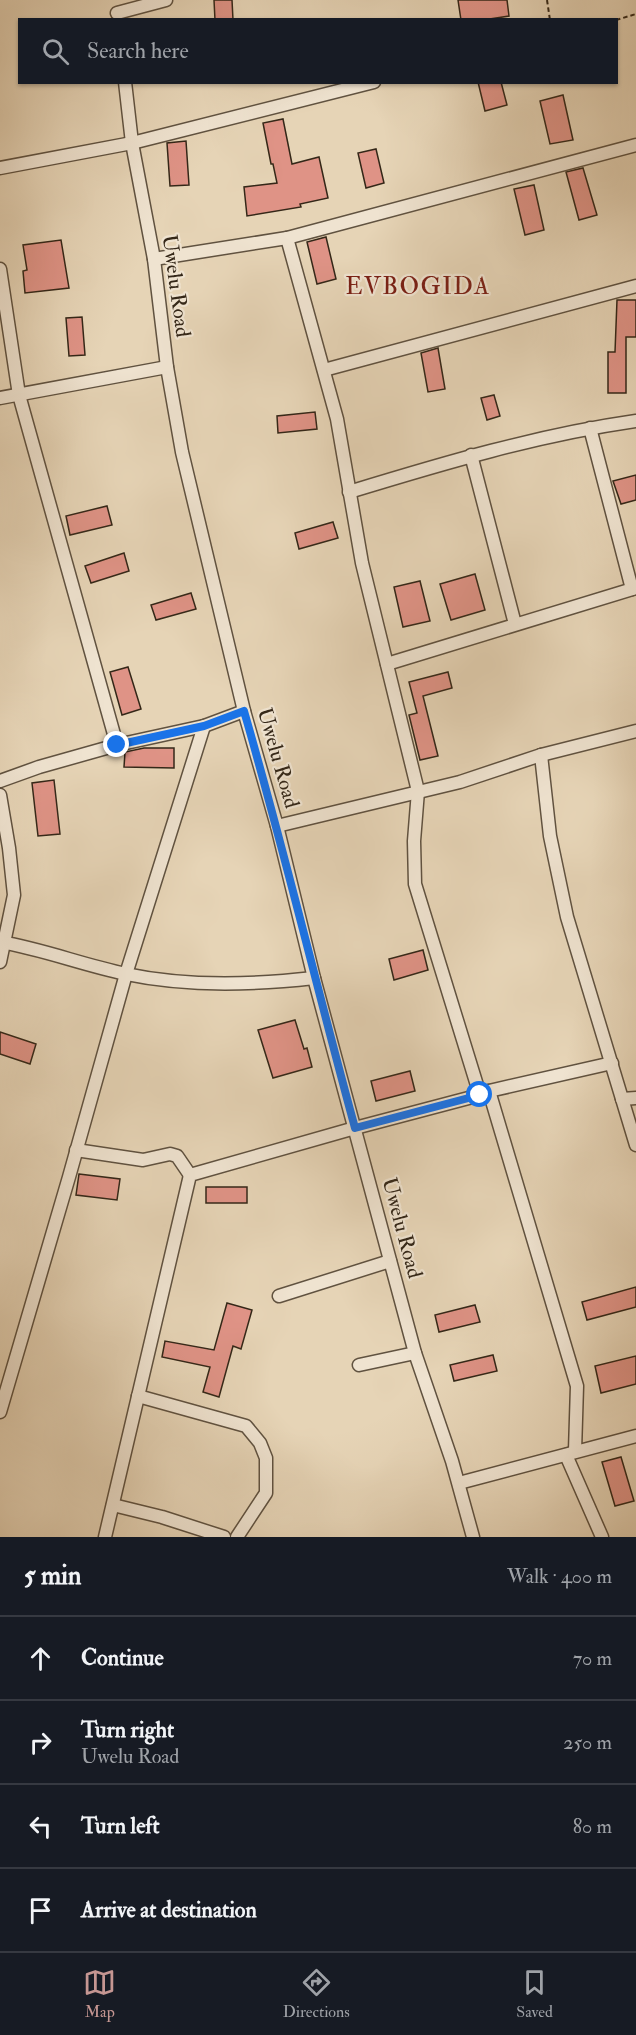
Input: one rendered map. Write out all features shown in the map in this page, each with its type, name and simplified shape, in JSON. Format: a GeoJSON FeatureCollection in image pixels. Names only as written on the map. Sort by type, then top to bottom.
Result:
{"type":"FeatureCollection","features":[{"type":"Feature","properties":{"kind":"street"},"geometry":{"type":"LineString","coordinates":[[115,0],[117,16],[166,0]]}},
{"type":"Feature","properties":{"kind":"street","name":"Uwelu Road"},"geometry":{"type":"LineString","coordinates":[[125,84],[132,144],[154,259],[167,367],[182,452],[244,711],[277,826],[314,978],[390,1262],[415,1353],[459,1483],[473,1537]]}},
{"type":"Feature","properties":{"kind":"street"},"geometry":{"type":"LineString","coordinates":[[0,168],[132,144],[366,84]]}},
{"type":"Feature","properties":{"kind":"street"},"geometry":{"type":"LineString","coordinates":[[154,259],[287,238],[636,145]]}},
{"type":"Feature","properties":{"kind":"street"},"geometry":{"type":"LineString","coordinates":[[287,238],[337,419],[362,562],[418,791],[414,841],[415,884],[485,1093],[577,1386],[571,1453],[602,1537]]}},
{"type":"Feature","properties":{"kind":"street"},"geometry":{"type":"LineString","coordinates":[[0,269],[19,395],[117,745]]}},
{"type":"Feature","properties":{"kind":"street"},"geometry":{"type":"LineString","coordinates":[[324,370],[636,286]]}},
{"type":"Feature","properties":{"kind":"street"},"geometry":{"type":"LineString","coordinates":[[0,398],[167,367]]}},
{"type":"Feature","properties":{"kind":"street"},"geometry":{"type":"LineString","coordinates":[[349,492],[471,455],[590,428],[636,421]]}},
{"type":"Feature","properties":{"kind":"street"},"geometry":{"type":"LineString","coordinates":[[387,664],[634,589],[590,428]]}},
{"type":"Feature","properties":{"kind":"street"},"geometry":{"type":"LineString","coordinates":[[471,455],[515,624]]}},
{"type":"Feature","properties":{"kind":"street"},"geometry":{"type":"LineString","coordinates":[[0,782],[39,767],[117,745],[204,726],[244,711]]}},
{"type":"Feature","properties":{"kind":"street"},"geometry":{"type":"LineString","coordinates":[[0,1412],[126,974],[204,726]]}},
{"type":"Feature","properties":{"kind":"street"},"geometry":{"type":"LineString","coordinates":[[277,826],[460,782],[541,755],[636,731]]}},
{"type":"Feature","properties":{"kind":"street"},"geometry":{"type":"LineString","coordinates":[[541,755],[550,836],[567,916],[636,1145]]}},
{"type":"Feature","properties":{"kind":"street"},"geometry":{"type":"LineString","coordinates":[[0,795],[14,895],[0,962]]}},
{"type":"Feature","properties":{"kind":"street"},"geometry":{"type":"LineString","coordinates":[[3,942],[126,974],[176,982],[270,983],[314,978]]}},
{"type":"Feature","properties":{"kind":"street"},"geometry":{"type":"LineString","coordinates":[[190,1175],[485,1093],[612,1063]]}},
{"type":"Feature","properties":{"kind":"street"},"geometry":{"type":"LineString","coordinates":[[622,1099],[636,1098]]}},
{"type":"Feature","properties":{"kind":"street"},"geometry":{"type":"LineString","coordinates":[[76,1150],[143,1160],[170,1154],[177,1156],[190,1175],[105,1537]]}},
{"type":"Feature","properties":{"kind":"street"},"geometry":{"type":"LineString","coordinates":[[279,1296],[390,1262]]}},
{"type":"Feature","properties":{"kind":"street"},"geometry":{"type":"LineString","coordinates":[[359,1365],[415,1353]]}},
{"type":"Feature","properties":{"kind":"street"},"geometry":{"type":"LineString","coordinates":[[138,1396],[246,1426],[260,1443],[267,1458],[266,1493],[237,1537]]}},
{"type":"Feature","properties":{"kind":"street"},"geometry":{"type":"LineString","coordinates":[[459,1483],[636,1436]]}},
{"type":"Feature","properties":{"kind":"street"},"geometry":{"type":"LineString","coordinates":[[113,1505],[162,1517],[224,1537]]}},
{"type":"Feature","properties":{"kind":"path"},"geometry":{"type":"LineString","coordinates":[[547,0],[550,18]]}},
{"type":"Feature","properties":{"kind":"path"},"geometry":{"type":"LineString","coordinates":[[618,19],[636,14]]}},
{"type":"Feature","properties":{"kind":"building"},"geometry":{"type":"Polygon","coordinates":[[[214,0],[232,0],[233,18],[215,18],[214,0]]]}},
{"type":"Feature","properties":{"kind":"building"},"geometry":{"type":"Polygon","coordinates":[[[458,0],[507,0],[509,16],[461,18],[458,0]]]}},
{"type":"Feature","properties":{"kind":"building"},"geometry":{"type":"Polygon","coordinates":[[[478,84],[502,84],[507,105],[485,111],[478,84]]]}},
{"type":"Feature","properties":{"kind":"building"},"geometry":{"type":"Polygon","coordinates":[[[563,95],[573,140],[550,144],[540,101],[563,95]]]}},
{"type":"Feature","properties":{"kind":"building"},"geometry":{"type":"Polygon","coordinates":[[[283,119],[292,164],[319,157],[328,198],[300,204],[301,207],[247,216],[244,187],[277,183],[263,123],[283,119]]]}},
{"type":"Feature","properties":{"kind":"building"},"geometry":{"type":"Polygon","coordinates":[[[186,141],[189,185],[170,186],[167,143],[186,141]]]}},
{"type":"Feature","properties":{"kind":"building"},"geometry":{"type":"Polygon","coordinates":[[[376,149],[384,183],[366,188],[358,153],[376,149]]]}},
{"type":"Feature","properties":{"kind":"building"},"geometry":{"type":"Polygon","coordinates":[[[583,168],[597,215],[579,220],[566,172],[583,168]]]}},
{"type":"Feature","properties":{"kind":"building"},"geometry":{"type":"Polygon","coordinates":[[[534,185],[544,230],[525,235],[514,189],[534,185]]]}},
{"type":"Feature","properties":{"kind":"building"},"geometry":{"type":"Polygon","coordinates":[[[326,237],[336,279],[317,284],[307,242],[326,237]]]}},
{"type":"Feature","properties":{"kind":"building"},"geometry":{"type":"Polygon","coordinates":[[[61,240],[69,288],[25,293],[23,271],[27,270],[23,245],[61,240]]]}},
{"type":"Feature","properties":{"kind":"building"},"geometry":{"type":"Polygon","coordinates":[[[617,300],[636,300],[636,337],[626,337],[626,393],[608,393],[608,352],[615,352],[617,300]]]}},
{"type":"Feature","properties":{"kind":"building"},"geometry":{"type":"Polygon","coordinates":[[[82,317],[85,355],[69,356],[66,318],[82,317]]]}},
{"type":"Feature","properties":{"kind":"building"},"geometry":{"type":"Polygon","coordinates":[[[438,348],[445,389],[428,392],[421,353],[438,348]]]}},
{"type":"Feature","properties":{"kind":"building"},"geometry":{"type":"Polygon","coordinates":[[[494,395],[500,416],[487,420],[481,398],[494,395]]]}},
{"type":"Feature","properties":{"kind":"building"},"geometry":{"type":"Polygon","coordinates":[[[315,412],[317,429],[278,433],[277,416],[315,412]]]}},
{"type":"Feature","properties":{"kind":"building"},"geometry":{"type":"Polygon","coordinates":[[[636,475],[636,500],[621,504],[613,481],[636,475]]]}},
{"type":"Feature","properties":{"kind":"building"},"geometry":{"type":"Polygon","coordinates":[[[107,506],[112,525],[70,535],[66,516],[107,506]]]}},
{"type":"Feature","properties":{"kind":"building"},"geometry":{"type":"Polygon","coordinates":[[[333,522],[338,538],[299,549],[295,533],[333,522]]]}},
{"type":"Feature","properties":{"kind":"building"},"geometry":{"type":"Polygon","coordinates":[[[124,553],[129,571],[91,583],[85,566],[124,553]]]}},
{"type":"Feature","properties":{"kind":"building"},"geometry":{"type":"Polygon","coordinates":[[[475,574],[485,610],[451,620],[440,584],[475,574]]]}},
{"type":"Feature","properties":{"kind":"building"},"geometry":{"type":"Polygon","coordinates":[[[420,581],[430,621],[403,627],[394,587],[420,581]]]}},
{"type":"Feature","properties":{"kind":"building"},"geometry":{"type":"Polygon","coordinates":[[[191,593],[196,609],[156,620],[151,605],[191,593]]]}},
{"type":"Feature","properties":{"kind":"building"},"geometry":{"type":"Polygon","coordinates":[[[128,667],[141,709],[122,715],[110,672],[128,667]]]}},
{"type":"Feature","properties":{"kind":"building"},"geometry":{"type":"Polygon","coordinates":[[[448,672],[452,688],[423,696],[438,756],[420,760],[409,715],[417,713],[409,682],[448,672]]]}},
{"type":"Feature","properties":{"kind":"building"},"geometry":{"type":"Polygon","coordinates":[[[144,748],[174,748],[174,768],[124,767],[125,752],[144,748]]]}},
{"type":"Feature","properties":{"kind":"building"},"geometry":{"type":"Polygon","coordinates":[[[54,780],[60,834],[38,836],[32,783],[54,780]]]}},
{"type":"Feature","properties":{"kind":"building"},"geometry":{"type":"Polygon","coordinates":[[[423,950],[428,970],[394,980],[389,959],[423,950]]]}},
{"type":"Feature","properties":{"kind":"building"},"geometry":{"type":"Polygon","coordinates":[[[295,1020],[312,1067],[273,1078],[258,1030],[295,1020]]]}},
{"type":"Feature","properties":{"kind":"building"},"geometry":{"type":"Polygon","coordinates":[[[0,1032],[36,1044],[30,1064],[0,1054],[0,1032]]]}},
{"type":"Feature","properties":{"kind":"building"},"geometry":{"type":"Polygon","coordinates":[[[410,1071],[415,1091],[376,1101],[371,1081],[410,1071]]]}},
{"type":"Feature","properties":{"kind":"building"},"geometry":{"type":"Polygon","coordinates":[[[79,1174],[120,1179],[117,1200],[76,1195],[79,1174]]]}},
{"type":"Feature","properties":{"kind":"building"},"geometry":{"type":"Polygon","coordinates":[[[206,1187],[247,1187],[247,1203],[206,1203],[206,1187]]]}},
{"type":"Feature","properties":{"kind":"building"},"geometry":{"type":"Polygon","coordinates":[[[636,1287],[636,1307],[587,1320],[582,1302],[636,1287]]]}},
{"type":"Feature","properties":{"kind":"building"},"geometry":{"type":"Polygon","coordinates":[[[227,1303],[252,1310],[241,1349],[233,1346],[219,1397],[203,1392],[210,1367],[162,1357],[165,1341],[214,1350],[227,1303]]]}},
{"type":"Feature","properties":{"kind":"building"},"geometry":{"type":"Polygon","coordinates":[[[475,1305],[480,1322],[439,1332],[435,1315],[475,1305]]]}},
{"type":"Feature","properties":{"kind":"building"},"geometry":{"type":"Polygon","coordinates":[[[493,1355],[497,1371],[454,1381],[450,1365],[493,1355]]]}},
{"type":"Feature","properties":{"kind":"building"},"geometry":{"type":"Polygon","coordinates":[[[636,1356],[636,1384],[601,1393],[595,1366],[636,1356]]]}},
{"type":"Feature","properties":{"kind":"building"},"geometry":{"type":"Polygon","coordinates":[[[621,1457],[634,1501],[615,1506],[602,1462],[621,1457]]]}},
{"type":"Feature","properties":{"kind":"district","name":"EVBOGIDA"},"geometry":{"type":"Point","coordinates":[418,286]}},
{"type":"Feature","properties":{"kind":"route"},"geometry":{"type":"LineString","coordinates":[[117,745],[204,726],[244,711],[277,826],[314,978],[355,1128],[480,1095]]}}]}
